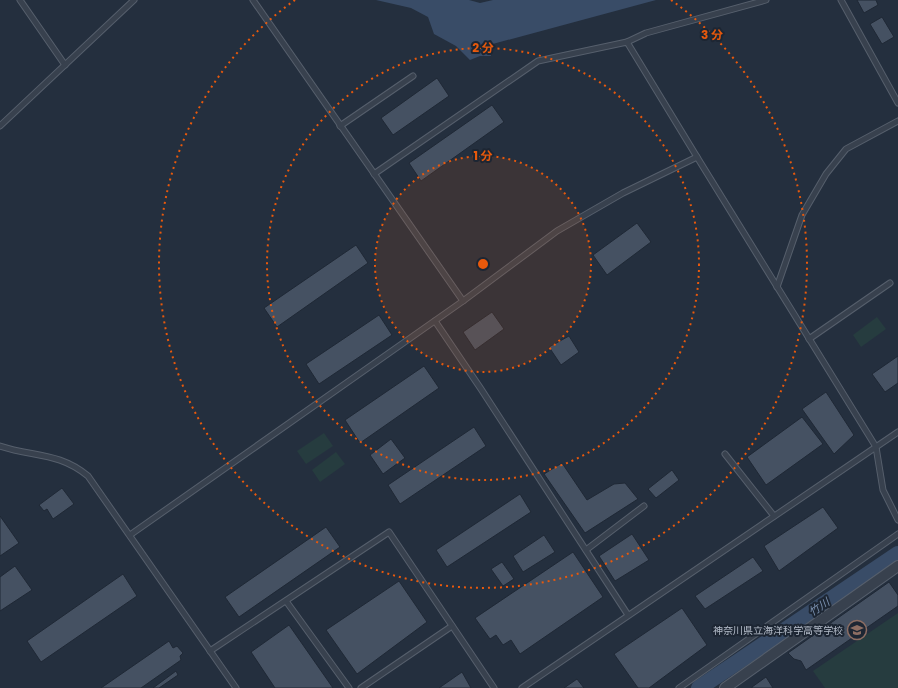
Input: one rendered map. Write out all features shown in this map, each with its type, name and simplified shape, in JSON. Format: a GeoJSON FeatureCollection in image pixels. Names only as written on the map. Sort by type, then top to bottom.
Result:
{"type":"FeatureCollection","features":[{"type":"Feature","properties":{"kind":"street"},"geometry":{"type":"LineString","coordinates":[[725,688],[898,566]]}},
{"type":"Feature","properties":{"kind":"lane"},"geometry":{"type":"LineString","coordinates":[[20,0],[66,65]]}},
{"type":"Feature","properties":{"kind":"lane"},"geometry":{"type":"LineString","coordinates":[[0,126],[134,0]]}},
{"type":"Feature","properties":{"kind":"lane"},"geometry":{"type":"LineString","coordinates":[[253,0],[463,301]]}},
{"type":"Feature","properties":{"kind":"lane"},"geometry":{"type":"LineString","coordinates":[[374,174],[538,61],[627,42],[646,33],[766,0]]}},
{"type":"Feature","properties":{"kind":"lane"},"geometry":{"type":"LineString","coordinates":[[841,0],[898,104]]}},
{"type":"Feature","properties":{"kind":"lane"},"geometry":{"type":"LineString","coordinates":[[627,42],[876,447],[883,490],[898,520]]}},
{"type":"Feature","properties":{"kind":"lane"},"geometry":{"type":"LineString","coordinates":[[340,126],[414,76]]}},
{"type":"Feature","properties":{"kind":"lane"},"geometry":{"type":"LineString","coordinates":[[777,287],[802,215],[826,174],[846,149],[898,121]]}},
{"type":"Feature","properties":{"kind":"lane"},"geometry":{"type":"LineString","coordinates":[[130,535],[435,321],[557,231],[623,193],[697,157]]}},
{"type":"Feature","properties":{"kind":"lane"},"geometry":{"type":"LineString","coordinates":[[809,339],[890,283]]}},
{"type":"Feature","properties":{"kind":"lane"},"geometry":{"type":"LineString","coordinates":[[435,321],[628,615]]}},
{"type":"Feature","properties":{"kind":"lane"},"geometry":{"type":"LineString","coordinates":[[522,688],[898,432]]}},
{"type":"Feature","properties":{"kind":"lane"},"geometry":{"type":"LineString","coordinates":[[0,446],[60,459],[75,465],[88,476],[236,688]]}},
{"type":"Feature","properties":{"kind":"lane"},"geometry":{"type":"LineString","coordinates":[[725,454],[774,516]]}},
{"type":"Feature","properties":{"kind":"lane"},"geometry":{"type":"LineString","coordinates":[[586,550],[644,506]]}},
{"type":"Feature","properties":{"kind":"lane"},"geometry":{"type":"LineString","coordinates":[[210,651],[389,532],[494,688]]}},
{"type":"Feature","properties":{"kind":"lane"},"geometry":{"type":"LineString","coordinates":[[679,688],[898,534]]}},
{"type":"Feature","properties":{"kind":"lane"},"geometry":{"type":"LineString","coordinates":[[286,601],[349,688]]}},
{"type":"Feature","properties":{"kind":"lane"},"geometry":{"type":"LineString","coordinates":[[361,688],[452,626]]}},
{"type":"Feature","properties":{"kind":"green space"},"geometry":{"type":"Polygon","coordinates":[[[877,317],[886,329],[861,347],[853,335],[877,317]]]}},
{"type":"Feature","properties":{"kind":"green space"},"geometry":{"type":"Polygon","coordinates":[[[324,433],[333,446],[306,464],[297,451],[324,433]]]}},
{"type":"Feature","properties":{"kind":"green space"},"geometry":{"type":"Polygon","coordinates":[[[336,452],[345,464],[320,482],[312,470],[336,452]]]}},
{"type":"Feature","properties":{"kind":"green space"},"geometry":{"type":"Polygon","coordinates":[[[898,613],[898,688],[825,688],[813,671],[898,613]]]}},
{"type":"Feature","properties":{"kind":"water"},"geometry":{"type":"Polygon","coordinates":[[[376,0],[469,0],[480,3],[493,0],[656,0],[489,45],[491,56],[480,56],[470,60],[456,46],[434,34],[428,17],[411,8],[376,0]]]}},
{"type":"Feature","properties":{"kind":"building"},"geometry":{"type":"Polygon","coordinates":[[[857,0],[876,0],[878,5],[864,13],[857,0]]]}},
{"type":"Feature","properties":{"kind":"building"},"geometry":{"type":"Polygon","coordinates":[[[882,17],[894,37],[882,44],[870,24],[882,17]]]}},
{"type":"Feature","properties":{"kind":"building"},"geometry":{"type":"Polygon","coordinates":[[[437,78],[449,96],[393,135],[381,118],[437,78]]]}},
{"type":"Feature","properties":{"kind":"building"},"geometry":{"type":"Polygon","coordinates":[[[492,105],[504,122],[421,181],[409,163],[492,105]]]}},
{"type":"Feature","properties":{"kind":"building"},"geometry":{"type":"Polygon","coordinates":[[[637,223],[651,242],[607,275],[593,255],[637,223]]]}},
{"type":"Feature","properties":{"kind":"building"},"geometry":{"type":"Polygon","coordinates":[[[356,245],[368,263],[277,327],[264,308],[356,245]]]}},
{"type":"Feature","properties":{"kind":"building"},"geometry":{"type":"Polygon","coordinates":[[[492,312],[504,329],[475,350],[463,332],[492,312]]]}},
{"type":"Feature","properties":{"kind":"building"},"geometry":{"type":"Polygon","coordinates":[[[379,315],[392,335],[319,384],[306,364],[379,315]]]}},
{"type":"Feature","properties":{"kind":"building"},"geometry":{"type":"Polygon","coordinates":[[[569,336],[579,352],[561,365],[549,347],[569,336]]]}},
{"type":"Feature","properties":{"kind":"building"},"geometry":{"type":"Polygon","coordinates":[[[898,356],[898,383],[885,392],[872,374],[898,356]]]}},
{"type":"Feature","properties":{"kind":"building"},"geometry":{"type":"Polygon","coordinates":[[[424,366],[439,388],[360,443],[345,420],[424,366]]]}},
{"type":"Feature","properties":{"kind":"building"},"geometry":{"type":"Polygon","coordinates":[[[826,392],[854,435],[834,454],[802,409],[826,392]]]}},
{"type":"Feature","properties":{"kind":"building"},"geometry":{"type":"Polygon","coordinates":[[[802,417],[823,444],[766,485],[747,457],[802,417]]]}},
{"type":"Feature","properties":{"kind":"building"},"geometry":{"type":"Polygon","coordinates":[[[474,427],[486,446],[400,504],[388,485],[474,427]]]}},
{"type":"Feature","properties":{"kind":"building"},"geometry":{"type":"Polygon","coordinates":[[[391,439],[405,458],[383,474],[370,455],[391,439]]]}},
{"type":"Feature","properties":{"kind":"building"},"geometry":{"type":"Polygon","coordinates":[[[562,463],[587,500],[614,484],[625,483],[638,499],[585,533],[544,474],[562,463]]]}},
{"type":"Feature","properties":{"kind":"building"},"geometry":{"type":"Polygon","coordinates":[[[672,470],[679,480],[656,498],[648,489],[672,470]]]}},
{"type":"Feature","properties":{"kind":"building"},"geometry":{"type":"Polygon","coordinates":[[[62,488],[74,504],[53,519],[47,509],[44,511],[39,505],[62,488]]]}},
{"type":"Feature","properties":{"kind":"building"},"geometry":{"type":"Polygon","coordinates":[[[520,494],[531,512],[447,567],[436,550],[520,494]]]}},
{"type":"Feature","properties":{"kind":"building"},"geometry":{"type":"Polygon","coordinates":[[[823,507],[838,528],[779,571],[764,546],[823,507]]]}},
{"type":"Feature","properties":{"kind":"building"},"geometry":{"type":"Polygon","coordinates":[[[0,516],[19,543],[0,556],[0,516]]]}},
{"type":"Feature","properties":{"kind":"building"},"geometry":{"type":"Polygon","coordinates":[[[326,527],[340,547],[239,617],[225,597],[326,527]]]}},
{"type":"Feature","properties":{"kind":"building"},"geometry":{"type":"Polygon","coordinates":[[[632,534],[649,560],[615,581],[599,556],[632,534]]]}},
{"type":"Feature","properties":{"kind":"building"},"geometry":{"type":"Polygon","coordinates":[[[544,535],[555,552],[523,572],[513,556],[544,535]]]}},
{"type":"Feature","properties":{"kind":"building"},"geometry":{"type":"Polygon","coordinates":[[[573,552],[603,597],[520,654],[511,640],[503,645],[496,635],[490,639],[475,618],[573,552]]]}},
{"type":"Feature","properties":{"kind":"building"},"geometry":{"type":"Polygon","coordinates":[[[753,557],[763,571],[705,609],[695,596],[753,557]]]}},
{"type":"Feature","properties":{"kind":"building"},"geometry":{"type":"Polygon","coordinates":[[[502,562],[514,579],[503,586],[491,569],[502,562]]]}},
{"type":"Feature","properties":{"kind":"building"},"geometry":{"type":"Polygon","coordinates":[[[15,566],[32,590],[0,611],[0,577],[15,566]]]}},
{"type":"Feature","properties":{"kind":"building"},"geometry":{"type":"Polygon","coordinates":[[[123,574],[137,596],[41,662],[27,641],[123,574]]]}},
{"type":"Feature","properties":{"kind":"building"},"geometry":{"type":"Polygon","coordinates":[[[399,581],[427,622],[357,674],[326,630],[399,581]]]}},
{"type":"Feature","properties":{"kind":"building"},"geometry":{"type":"Polygon","coordinates":[[[889,582],[898,595],[898,606],[806,670],[801,661],[794,659],[788,653],[889,582]]]}},
{"type":"Feature","properties":{"kind":"building"},"geometry":{"type":"Polygon","coordinates":[[[682,608],[707,645],[649,688],[638,688],[614,654],[682,608]]]}},
{"type":"Feature","properties":{"kind":"building"},"geometry":{"type":"Polygon","coordinates":[[[289,625],[333,688],[275,688],[251,652],[289,625]]]}},
{"type":"Feature","properties":{"kind":"building"},"geometry":{"type":"Polygon","coordinates":[[[169,641],[173,648],[177,646],[183,653],[180,656],[181,660],[141,688],[101,688],[169,641]]]}},
{"type":"Feature","properties":{"kind":"building"},"geometry":{"type":"Polygon","coordinates":[[[176,671],[178,675],[159,688],[153,688],[176,671]]]}},
{"type":"Feature","properties":{"kind":"building"},"geometry":{"type":"Polygon","coordinates":[[[462,672],[471,688],[439,688],[462,672]]]}},
{"type":"Feature","properties":{"kind":"building"},"geometry":{"type":"Polygon","coordinates":[[[766,677],[773,688],[752,688],[752,687],[766,677]]]}},
{"type":"Feature","properties":{"kind":"building"},"geometry":{"type":"Polygon","coordinates":[[[577,679],[584,688],[564,688],[577,679]]]}},
{"type":"Feature","properties":{"kind":"waterway","name":"竹川"},"geometry":{"type":"LineString","coordinates":[[699,688],[898,554]]}},
{"type":"Feature","properties":{"kind":"place","name":"神奈川県立海洋科学高等学校"},"geometry":{"type":"Point","coordinates":[857,630]}}]}
